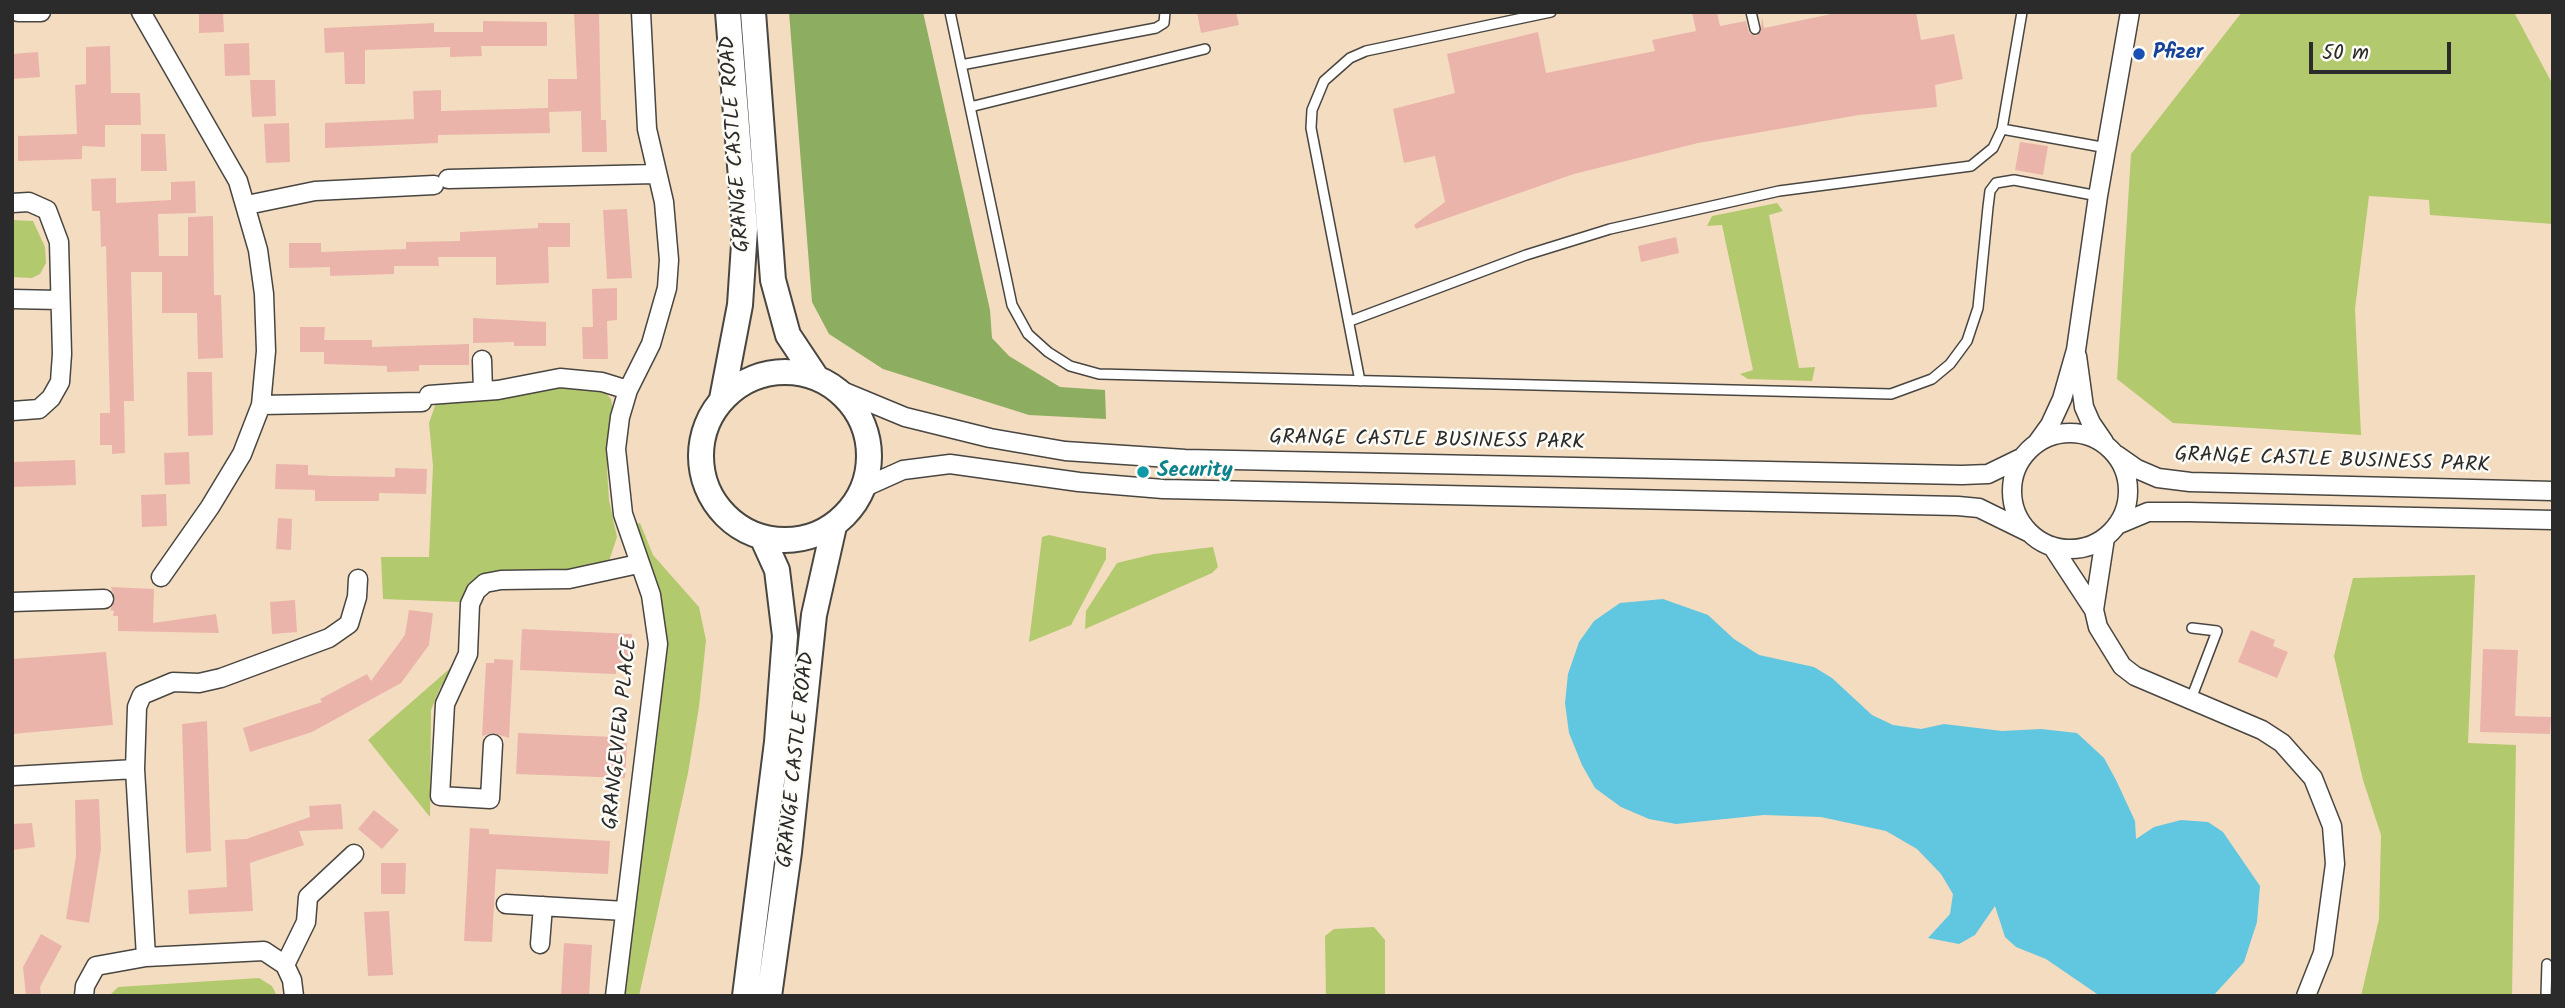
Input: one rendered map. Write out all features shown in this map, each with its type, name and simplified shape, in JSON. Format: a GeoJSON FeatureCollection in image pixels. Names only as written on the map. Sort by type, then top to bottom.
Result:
{"type":"FeatureCollection","features":[{"type":"Feature","properties":{"kind":"main road","name":"GRANGE CASTLE ROAD"},"geometry":{"type":"LineString","coordinates":[[728,12],[745,229],[740,305],[722,399],[702,438],[701,471],[706,487],[721,512],[741,530],[762,537],[801,538],[834,526],[851,510],[865,487],[870,451],[865,427],[856,409],[825,383],[789,335],[773,280],[753,12]]}},
{"type":"Feature","properties":{"kind":"main road","name":"GRANGE CASTLE ROAD"},"geometry":{"type":"LineString","coordinates":[[722,399],[748,380],[773,373],[794,372],[825,383]]}},
{"type":"Feature","properties":{"kind":"main road","name":"GRANGE CASTLE ROAD"},"geometry":{"type":"LineString","coordinates":[[769,996],[789,852],[814,615],[834,526]]}},
{"type":"Feature","properties":{"kind":"main road","name":"GRANGE CASTLE ROAD"},"geometry":{"type":"LineString","coordinates":[[745,996],[777,741],[785,636],[777,570],[762,537]]}},
{"type":"Feature","properties":{"kind":"street"},"geometry":{"type":"LineString","coordinates":[[18,12],[41,12]]}},
{"type":"Feature","properties":{"kind":"street"},"geometry":{"type":"LineString","coordinates":[[141,12],[239,181],[247,205],[264,294],[266,351],[261,404],[242,454],[210,507],[161,577]]}},
{"type":"Feature","properties":{"kind":"street","name":"GRANGEVIEW PLACE"},"geometry":{"type":"LineString","coordinates":[[615,996],[657,644],[651,595],[625,525],[618,485],[616,449],[620,417],[628,390],[652,344],[667,288],[669,232],[647,129],[641,12]]}},
{"type":"Feature","properties":{"kind":"street","name":"GRANGE CASTLE BUSINESS PARK"},"geometry":{"type":"LineString","coordinates":[[2037,443],[2050,425],[2062,399],[2076,349],[2098,196],[2130,12]]}},
{"type":"Feature","properties":{"kind":"street"},"geometry":{"type":"LineString","coordinates":[[247,205],[314,191],[441,182],[655,174]]}},
{"type":"Feature","properties":{"kind":"street"},"geometry":{"type":"LineString","coordinates":[[12,203],[29,202],[47,209],[59,242],[62,354],[60,382],[51,398],[39,409],[12,411]]}},
{"type":"Feature","properties":{"kind":"street"},"geometry":{"type":"LineString","coordinates":[[12,299],[59,300]]}},
{"type":"Feature","properties":{"kind":"street","name":"GRANGE CASTLE BUSINESS PARK"},"geometry":{"type":"LineString","coordinates":[[2076,349],[2084,407],[2091,423],[2111,449],[2137,469],[2158,478],[2190,482],[2553,491]]}},
{"type":"Feature","properties":{"kind":"street"},"geometry":{"type":"LineString","coordinates":[[482,360],[483,391]]}},
{"type":"Feature","properties":{"kind":"street"},"geometry":{"type":"LineString","coordinates":[[261,404],[425,399],[560,378],[602,382],[628,390]]}},
{"type":"Feature","properties":{"kind":"street","name":"GRANGE CASTLE BUSINESS PARK"},"geometry":{"type":"LineString","coordinates":[[825,383],[905,417],[990,438],[1065,451],[1185,459],[1962,475],[1988,474],[2022,457]]}},
{"type":"Feature","properties":{"kind":"street"},"geometry":{"type":"LineString","coordinates":[[2030,533],[2016,512],[2012,493],[2014,475],[2022,457],[2037,443],[2053,435],[2073,432],[2091,436],[2111,449],[2124,468],[2129,487],[2126,507],[2111,532],[2094,610]]}},
{"type":"Feature","properties":{"kind":"street"},"geometry":{"type":"LineString","coordinates":[[865,487],[903,470],[950,464],[1079,482],[1163,489],[1958,506],[1979,508],[2052,546],[2069,549],[2087,547],[2132,517],[2161,512],[2553,520]]}},
{"type":"Feature","properties":{"kind":"street"},"geometry":{"type":"LineString","coordinates":[[2052,546],[2094,610],[2098,627],[2122,666],[2135,676],[2262,730],[2282,743],[2313,778],[2325,802],[2332,826],[2333,887],[2323,953],[2306,996]]}},
{"type":"Feature","properties":{"kind":"street"},"geometry":{"type":"LineString","coordinates":[[492,744],[490,799],[440,796],[445,704],[468,654],[470,604],[476,591],[485,583],[501,580],[569,579],[638,564]]}},
{"type":"Feature","properties":{"kind":"street"},"geometry":{"type":"LineString","coordinates":[[146,957],[135,769],[138,707],[142,695],[173,682],[199,683],[221,678],[329,638],[349,624],[357,597],[358,579]]}},
{"type":"Feature","properties":{"kind":"street"},"geometry":{"type":"LineString","coordinates":[[12,602],[104,599]]}},
{"type":"Feature","properties":{"kind":"street"},"geometry":{"type":"LineString","coordinates":[[12,776],[135,769]]}},
{"type":"Feature","properties":{"kind":"street"},"geometry":{"type":"LineString","coordinates":[[285,965],[306,922],[308,897],[354,855]]}},
{"type":"Feature","properties":{"kind":"street"},"geometry":{"type":"LineString","coordinates":[[506,904],[625,911]]}},
{"type":"Feature","properties":{"kind":"street"},"geometry":{"type":"LineString","coordinates":[[540,944],[542,906]]}},
{"type":"Feature","properties":{"kind":"street"},"geometry":{"type":"LineString","coordinates":[[84,996],[85,986],[96,966],[146,957],[264,951],[285,965],[292,980],[294,996]]}},
{"type":"Feature","properties":{"kind":"lane"},"geometry":{"type":"LineString","coordinates":[[950,12],[1012,305],[1028,334],[1058,360],[1099,374],[1864,394],[1906,390],[1942,372],[1962,349],[1972,332],[1978,308],[1990,191],[1996,183],[2004,180],[2044,185],[2098,196]]}},
{"type":"Feature","properties":{"kind":"lane"},"geometry":{"type":"LineString","coordinates":[[961,65],[1156,28],[1164,23],[1165,12]]}},
{"type":"Feature","properties":{"kind":"lane"},"geometry":{"type":"LineString","coordinates":[[1360,381],[1311,128],[1312,110],[1324,81],[1350,58],[1366,51],[1552,12]]}},
{"type":"Feature","properties":{"kind":"lane"},"geometry":{"type":"LineString","coordinates":[[1751,12],[1755,29]]}},
{"type":"Feature","properties":{"kind":"lane"},"geometry":{"type":"LineString","coordinates":[[1350,321],[1483,270],[1610,229],[1787,190],[1971,166],[1993,148],[2002,129],[2022,12]]}},
{"type":"Feature","properties":{"kind":"lane"},"geometry":{"type":"LineString","coordinates":[[970,107],[1205,48]]}},
{"type":"Feature","properties":{"kind":"lane"},"geometry":{"type":"LineString","coordinates":[[2002,129],[2107,148]]}},
{"type":"Feature","properties":{"kind":"lane"},"geometry":{"type":"LineString","coordinates":[[2191,699],[2217,631],[2192,628]]}},
{"type":"Feature","properties":{"kind":"lane"},"geometry":{"type":"LineString","coordinates":[[2546,996],[2547,964]]}},
{"type":"Feature","properties":{"kind":"green space"},"geometry":{"type":"Polygon","coordinates":[[[789,12],[923,12],[990,310],[992,338],[1009,356],[1060,387],[1105,390],[1106,419],[1029,415],[883,369],[829,334],[812,302],[789,12]]]}},
{"type":"Feature","properties":{"kind":"green space"},"geometry":{"type":"Polygon","coordinates":[[[2242,12],[2514,12],[2553,85],[2553,224],[2430,215],[2429,200],[2369,196],[2355,309],[2361,435],[2173,423],[2117,379],[2131,154],[2242,12]]]}},
{"type":"Feature","properties":{"kind":"green space"},"geometry":{"type":"Polygon","coordinates":[[[1777,203],[1783,211],[1769,215],[1799,368],[1815,367],[1812,381],[1748,379],[1740,374],[1753,370],[1722,225],[1707,226],[1712,216],[1777,203]]]}},
{"type":"Feature","properties":{"kind":"green space"},"geometry":{"type":"Polygon","coordinates":[[[12,220],[33,221],[45,247],[46,263],[40,274],[32,278],[12,277],[12,220]]]}},
{"type":"Feature","properties":{"kind":"green space"},"geometry":{"type":"Polygon","coordinates":[[[569,387],[604,391],[611,399],[613,410],[607,469],[609,500],[617,537],[609,561],[563,570],[495,571],[473,581],[460,602],[383,599],[381,557],[429,557],[433,466],[429,423],[437,400],[483,401],[541,388],[569,387]]]}},
{"type":"Feature","properties":{"kind":"green space"},"geometry":{"type":"Polygon","coordinates":[[[640,523],[653,555],[699,607],[706,640],[688,773],[639,996],[624,996],[664,651],[634,524],[640,523]]]}},
{"type":"Feature","properties":{"kind":"green space"},"geometry":{"type":"Polygon","coordinates":[[[1049,535],[1106,548],[1106,559],[1071,625],[1029,642],[1042,537],[1049,535]]]}},
{"type":"Feature","properties":{"kind":"green space"},"geometry":{"type":"Polygon","coordinates":[[[1213,547],[1218,567],[1212,573],[1085,629],[1086,611],[1117,563],[1154,554],[1213,547]]]}},
{"type":"Feature","properties":{"kind":"green space"},"geometry":{"type":"Polygon","coordinates":[[[2475,575],[2468,743],[2516,745],[2512,996],[2361,996],[2379,919],[2381,835],[2363,780],[2334,656],[2353,578],[2475,575]]]}},
{"type":"Feature","properties":{"kind":"green space"},"geometry":{"type":"Polygon","coordinates":[[[455,664],[440,688],[431,710],[430,817],[368,740],[455,664]]]}},
{"type":"Feature","properties":{"kind":"green space"},"geometry":{"type":"Polygon","coordinates":[[[1374,927],[1385,940],[1385,996],[1326,996],[1325,936],[1334,929],[1374,927]]]}},
{"type":"Feature","properties":{"kind":"green space"},"geometry":{"type":"Polygon","coordinates":[[[259,978],[272,986],[277,996],[109,996],[118,987],[259,978]]]}},
{"type":"Feature","properties":{"kind":"water"},"geometry":{"type":"Polygon","coordinates":[[[1663,599],[1708,615],[1734,639],[1759,655],[1814,667],[1832,678],[1872,715],[1893,725],[1921,729],[1944,724],[2002,731],[2041,729],[2077,733],[2104,758],[2135,821],[2136,839],[2154,827],[2181,820],[2208,822],[2223,832],[2260,886],[2257,922],[2244,962],[2213,996],[2100,996],[2046,959],[2016,947],[2005,937],[1995,906],[1975,935],[1959,944],[1928,938],[1950,914],[1953,894],[1941,874],[1917,849],[1886,831],[1821,817],[1764,815],[1676,824],[1649,819],[1621,807],[1595,788],[1569,733],[1565,703],[1568,674],[1579,642],[1594,621],[1620,603],[1663,599]]]}},
{"type":"Feature","properties":{"kind":"building"},"geometry":{"type":"Polygon","coordinates":[[[199,12],[223,12],[224,32],[199,33],[199,12]]]}},
{"type":"Feature","properties":{"kind":"building"},"geometry":{"type":"Polygon","coordinates":[[[574,12],[599,12],[601,120],[606,120],[607,152],[582,152],[581,111],[549,112],[550,133],[438,135],[438,143],[325,148],[325,123],[414,119],[413,91],[441,90],[441,111],[548,108],[548,79],[577,79],[574,12]]]}},
{"type":"Feature","properties":{"kind":"building"},"geometry":{"type":"Polygon","coordinates":[[[1197,12],[1236,12],[1239,25],[1201,33],[1197,12]]]}},
{"type":"Feature","properties":{"kind":"building"},"geometry":{"type":"Polygon","coordinates":[[[1692,12],[1717,12],[1720,26],[1746,21],[1749,33],[1756,36],[1761,32],[1762,17],[1764,28],[1841,12],[1916,12],[1921,40],[1954,34],[1963,79],[1935,85],[1937,107],[1859,115],[1698,143],[1574,174],[1416,229],[1414,225],[1445,202],[1435,156],[1404,163],[1393,109],[1455,93],[1447,54],[1538,32],[1546,73],[1655,51],[1652,40],[1696,31],[1692,12]]]}},
{"type":"Feature","properties":{"kind":"building"},"geometry":{"type":"Polygon","coordinates":[[[483,21],[547,22],[547,46],[481,46],[482,56],[450,57],[450,47],[365,50],[365,84],[345,84],[344,52],[325,53],[324,28],[434,23],[434,32],[483,32],[483,21]]]}},
{"type":"Feature","properties":{"kind":"building"},"geometry":{"type":"Polygon","coordinates":[[[249,43],[250,75],[225,76],[224,44],[249,43]]]}},
{"type":"Feature","properties":{"kind":"building"},"geometry":{"type":"Polygon","coordinates":[[[110,46],[111,93],[140,93],[141,125],[105,125],[105,147],[82,146],[82,159],[18,161],[18,136],[77,134],[75,85],[86,84],[86,47],[110,46]]]}},
{"type":"Feature","properties":{"kind":"building"},"geometry":{"type":"Polygon","coordinates":[[[38,52],[40,77],[12,79],[12,54],[38,52]]]}},
{"type":"Feature","properties":{"kind":"building"},"geometry":{"type":"Polygon","coordinates":[[[250,80],[275,80],[276,116],[252,117],[250,80]]]}},
{"type":"Feature","properties":{"kind":"building"},"geometry":{"type":"Polygon","coordinates":[[[289,123],[290,162],[266,163],[264,124],[289,123]]]}},
{"type":"Feature","properties":{"kind":"building"},"geometry":{"type":"Polygon","coordinates":[[[141,134],[165,134],[167,171],[141,171],[141,134]]]}},
{"type":"Feature","properties":{"kind":"building"},"geometry":{"type":"Polygon","coordinates":[[[2020,142],[2048,146],[2043,175],[2015,170],[2020,142]]]}},
{"type":"Feature","properties":{"kind":"building"},"geometry":{"type":"Polygon","coordinates":[[[116,178],[116,203],[171,200],[171,182],[195,181],[196,213],[158,214],[159,256],[188,256],[188,217],[213,216],[214,295],[221,295],[223,358],[198,359],[197,313],[162,313],[162,272],[131,272],[134,401],[124,401],[125,453],[112,454],[112,445],[100,445],[100,413],[110,413],[106,246],[101,247],[100,211],[92,211],[91,179],[116,178]]]}},
{"type":"Feature","properties":{"kind":"building"},"geometry":{"type":"Polygon","coordinates":[[[627,209],[632,278],[607,279],[603,210],[627,209]]]}},
{"type":"Feature","properties":{"kind":"building"},"geometry":{"type":"Polygon","coordinates":[[[538,223],[570,223],[570,247],[548,247],[549,283],[496,285],[496,257],[438,257],[439,266],[394,266],[394,274],[330,276],[330,267],[289,268],[289,243],[321,243],[321,252],[406,249],[406,242],[460,241],[460,232],[538,228],[538,223]]]}},
{"type":"Feature","properties":{"kind":"building"},"geometry":{"type":"Polygon","coordinates":[[[1676,237],[1679,253],[1641,262],[1638,246],[1676,237]]]}},
{"type":"Feature","properties":{"kind":"building"},"geometry":{"type":"Polygon","coordinates":[[[617,288],[617,320],[607,321],[608,359],[583,359],[582,327],[593,327],[592,289],[617,288]]]}},
{"type":"Feature","properties":{"kind":"building"},"geometry":{"type":"Polygon","coordinates":[[[473,318],[546,322],[546,346],[514,346],[514,342],[473,343],[473,318]]]}},
{"type":"Feature","properties":{"kind":"building"},"geometry":{"type":"Polygon","coordinates":[[[300,327],[325,327],[324,340],[372,340],[372,347],[469,344],[469,365],[419,365],[419,371],[387,372],[387,366],[324,364],[324,352],[300,352],[300,327]]]}},
{"type":"Feature","properties":{"kind":"building"},"geometry":{"type":"Polygon","coordinates":[[[187,372],[212,372],[213,435],[188,436],[187,372]]]}},
{"type":"Feature","properties":{"kind":"building"},"geometry":{"type":"Polygon","coordinates":[[[189,452],[190,484],[165,485],[164,453],[189,452]]]}},
{"type":"Feature","properties":{"kind":"building"},"geometry":{"type":"Polygon","coordinates":[[[75,460],[76,485],[12,487],[12,462],[75,460]]]}},
{"type":"Feature","properties":{"kind":"building"},"geometry":{"type":"Polygon","coordinates":[[[276,464],[308,465],[308,475],[332,476],[395,477],[395,468],[427,469],[426,494],[379,493],[379,501],[315,501],[315,490],[275,489],[276,464]]]}},
{"type":"Feature","properties":{"kind":"building"},"geometry":{"type":"Polygon","coordinates":[[[166,494],[167,526],[142,527],[141,495],[166,494]]]}},
{"type":"Feature","properties":{"kind":"building"},"geometry":{"type":"Polygon","coordinates":[[[278,518],[292,519],[291,550],[276,549],[278,518]]]}},
{"type":"Feature","properties":{"kind":"building"},"geometry":{"type":"Polygon","coordinates":[[[111,587],[154,589],[153,623],[216,614],[219,633],[118,631],[118,616],[113,616],[114,611],[110,610],[115,599],[111,587]]]}},
{"type":"Feature","properties":{"kind":"building"},"geometry":{"type":"Polygon","coordinates":[[[295,600],[297,632],[272,634],[270,602],[295,600]]]}},
{"type":"Feature","properties":{"kind":"building"},"geometry":{"type":"Polygon","coordinates":[[[409,610],[433,613],[429,645],[401,683],[312,732],[250,752],[243,728],[322,702],[320,699],[367,674],[371,681],[405,635],[409,610]]]}},
{"type":"Feature","properties":{"kind":"building"},"geometry":{"type":"Polygon","coordinates":[[[522,629],[632,634],[630,670],[616,669],[616,674],[520,670],[522,629]]]}},
{"type":"Feature","properties":{"kind":"building"},"geometry":{"type":"Polygon","coordinates":[[[2251,630],[2275,640],[2273,646],[2288,652],[2277,678],[2238,662],[2251,630]]]}},
{"type":"Feature","properties":{"kind":"building"},"geometry":{"type":"Polygon","coordinates":[[[2483,649],[2518,650],[2515,716],[2551,717],[2550,734],[2480,732],[2483,649]]]}},
{"type":"Feature","properties":{"kind":"building"},"geometry":{"type":"Polygon","coordinates":[[[106,652],[113,725],[12,734],[12,659],[106,652]]]}},
{"type":"Feature","properties":{"kind":"building"},"geometry":{"type":"Polygon","coordinates":[[[494,659],[513,660],[509,738],[493,733],[482,736],[486,663],[494,663],[494,659]]]}},
{"type":"Feature","properties":{"kind":"building"},"geometry":{"type":"Polygon","coordinates":[[[207,721],[211,851],[186,853],[182,724],[207,721]]]}},
{"type":"Feature","properties":{"kind":"building"},"geometry":{"type":"Polygon","coordinates":[[[518,733],[613,737],[613,742],[627,743],[625,778],[516,774],[518,733]]]}},
{"type":"Feature","properties":{"kind":"building"},"geometry":{"type":"Polygon","coordinates":[[[99,799],[101,849],[89,923],[66,919],[76,856],[75,800],[99,799]]]}},
{"type":"Feature","properties":{"kind":"building"},"geometry":{"type":"Polygon","coordinates":[[[341,804],[343,829],[299,831],[304,845],[250,863],[253,911],[189,914],[188,890],[227,887],[225,840],[246,839],[310,817],[309,806],[341,804]]]}},
{"type":"Feature","properties":{"kind":"building"},"geometry":{"type":"Polygon","coordinates":[[[374,810],[399,830],[382,849],[358,829],[374,810]]]}},
{"type":"Feature","properties":{"kind":"building"},"geometry":{"type":"Polygon","coordinates":[[[32,823],[35,847],[12,850],[12,824],[32,823]]]}},
{"type":"Feature","properties":{"kind":"building"},"geometry":{"type":"Polygon","coordinates":[[[470,828],[489,829],[489,834],[610,841],[608,874],[496,869],[492,942],[464,941],[470,828]]]}},
{"type":"Feature","properties":{"kind":"building"},"geometry":{"type":"Polygon","coordinates":[[[381,863],[406,863],[405,894],[381,894],[381,863]]]}},
{"type":"Feature","properties":{"kind":"building"},"geometry":{"type":"Polygon","coordinates":[[[389,911],[393,975],[368,976],[364,912],[389,911]]]}},
{"type":"Feature","properties":{"kind":"building"},"geometry":{"type":"Polygon","coordinates":[[[41,934],[62,946],[40,987],[41,996],[26,996],[23,967],[41,934]]]}},
{"type":"Feature","properties":{"kind":"building"},"geometry":{"type":"Polygon","coordinates":[[[564,943],[592,945],[589,996],[561,996],[564,943]]]}},
{"type":"Feature","properties":{"kind":"place","name":"Pfizer"},"geometry":{"type":"Point","coordinates":[2139,54]}},
{"type":"Feature","properties":{"kind":"place","name":"Security"},"geometry":{"type":"Point","coordinates":[1143,472]}}]}
